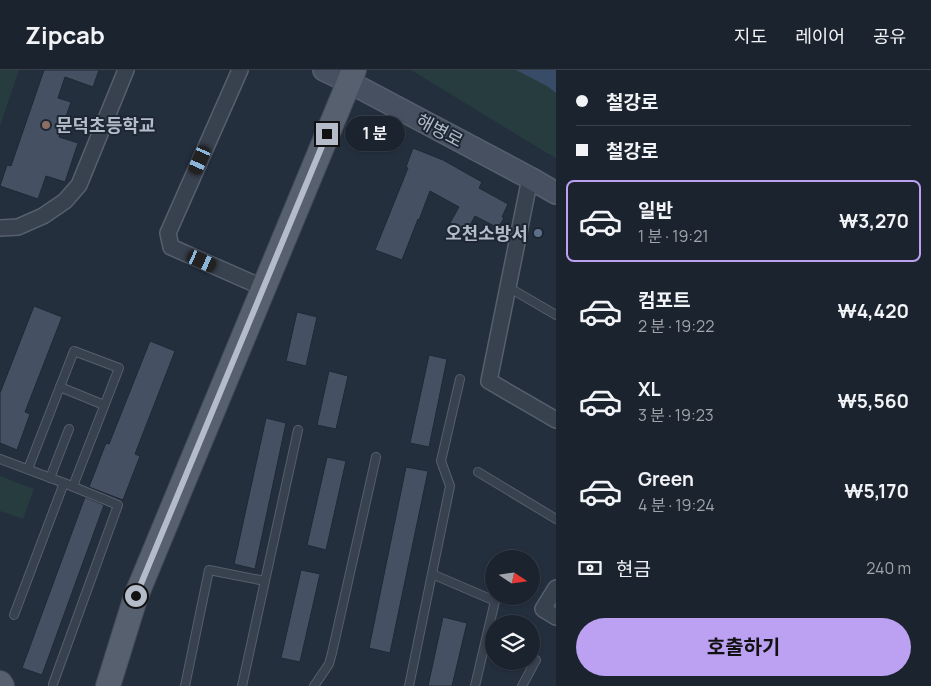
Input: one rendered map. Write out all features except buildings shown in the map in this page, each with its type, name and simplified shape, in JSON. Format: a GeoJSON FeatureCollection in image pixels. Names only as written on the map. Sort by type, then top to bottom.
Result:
{"type":"FeatureCollection","features":[{"type":"Feature","properties":{"kind":"main road","name":"해병로"},"geometry":{"type":"LineString","coordinates":[[324,70],[351,76],[556,193]]}},
{"type":"Feature","properties":{"kind":"main road"},"geometry":{"type":"LineString","coordinates":[[108,686],[136,596],[351,76]]}},
{"type":"Feature","properties":{"kind":"street"},"geometry":{"type":"LineString","coordinates":[[0,228],[18,227],[43,216],[65,201],[79,185],[126,70]]}},
{"type":"Feature","properties":{"kind":"street"},"geometry":{"type":"LineString","coordinates":[[240,70],[168,233],[171,247],[264,288]]}},
{"type":"Feature","properties":{"kind":"street"},"geometry":{"type":"LineString","coordinates":[[530,178],[489,381],[556,420]]}},
{"type":"Feature","properties":{"kind":"street"},"geometry":{"type":"LineString","coordinates":[[556,588],[543,609],[556,617]]}},
{"type":"Feature","properties":{"kind":"lane"},"geometry":{"type":"LineString","coordinates":[[508,287],[556,315]]}},
{"type":"Feature","properties":{"kind":"lane"},"geometry":{"type":"LineString","coordinates":[[28,469],[74,351],[119,368],[73,486]]}},
{"type":"Feature","properties":{"kind":"lane"},"geometry":{"type":"LineString","coordinates":[[409,686],[450,486],[441,461],[460,379]]}},
{"type":"Feature","properties":{"kind":"lane"},"geometry":{"type":"LineString","coordinates":[[60,387],[104,405]]}},
{"type":"Feature","properties":{"kind":"lane"},"geometry":{"type":"LineString","coordinates":[[50,478],[68,429]]}},
{"type":"Feature","properties":{"kind":"lane"},"geometry":{"type":"LineString","coordinates":[[242,686],[298,430]]}},
{"type":"Feature","properties":{"kind":"lane"},"geometry":{"type":"LineString","coordinates":[[314,686],[328,664],[332,653],[376,457]]}},
{"type":"Feature","properties":{"kind":"lane"},"geometry":{"type":"LineString","coordinates":[[0,459],[118,504],[53,684]]}},
{"type":"Feature","properties":{"kind":"lane"},"geometry":{"type":"LineString","coordinates":[[478,472],[556,519]]}},
{"type":"Feature","properties":{"kind":"lane"},"geometry":{"type":"LineString","coordinates":[[14,615],[64,483]]}},
{"type":"Feature","properties":{"kind":"lane"},"geometry":{"type":"LineString","coordinates":[[185,686],[209,570],[265,581]]}},
{"type":"Feature","properties":{"kind":"lane"},"geometry":{"type":"LineString","coordinates":[[432,574],[495,601],[475,686]]}},
{"type":"Feature","properties":{"kind":"lane"},"geometry":{"type":"LineString","coordinates":[[522,686],[531,670]]}},
{"type":"Feature","properties":{"kind":"green space"},"geometry":{"type":"Polygon","coordinates":[[[0,70],[19,70],[0,126],[0,70]]]}},
{"type":"Feature","properties":{"kind":"green space"},"geometry":{"type":"Polygon","coordinates":[[[411,70],[556,70],[556,158],[547,153],[411,70]]]}},
{"type":"Feature","properties":{"kind":"green space"},"geometry":{"type":"Polygon","coordinates":[[[0,476],[34,489],[23,519],[0,511],[0,476]]]}},
{"type":"Feature","properties":{"kind":"water"},"geometry":{"type":"Polygon","coordinates":[[[516,70],[556,70],[556,93],[547,86],[516,70]]]}},
{"type":"Feature","properties":{"kind":"place","name":"문덕초등학교"},"geometry":{"type":"Point","coordinates":[46,125]}},
{"type":"Feature","properties":{"kind":"place","name":"오천소방서"},"geometry":{"type":"Point","coordinates":[538,233]}},
{"type":"Feature","properties":{"kind":"route"},"geometry":{"type":"LineString","coordinates":[[136,596],[327,134]]}}]}
